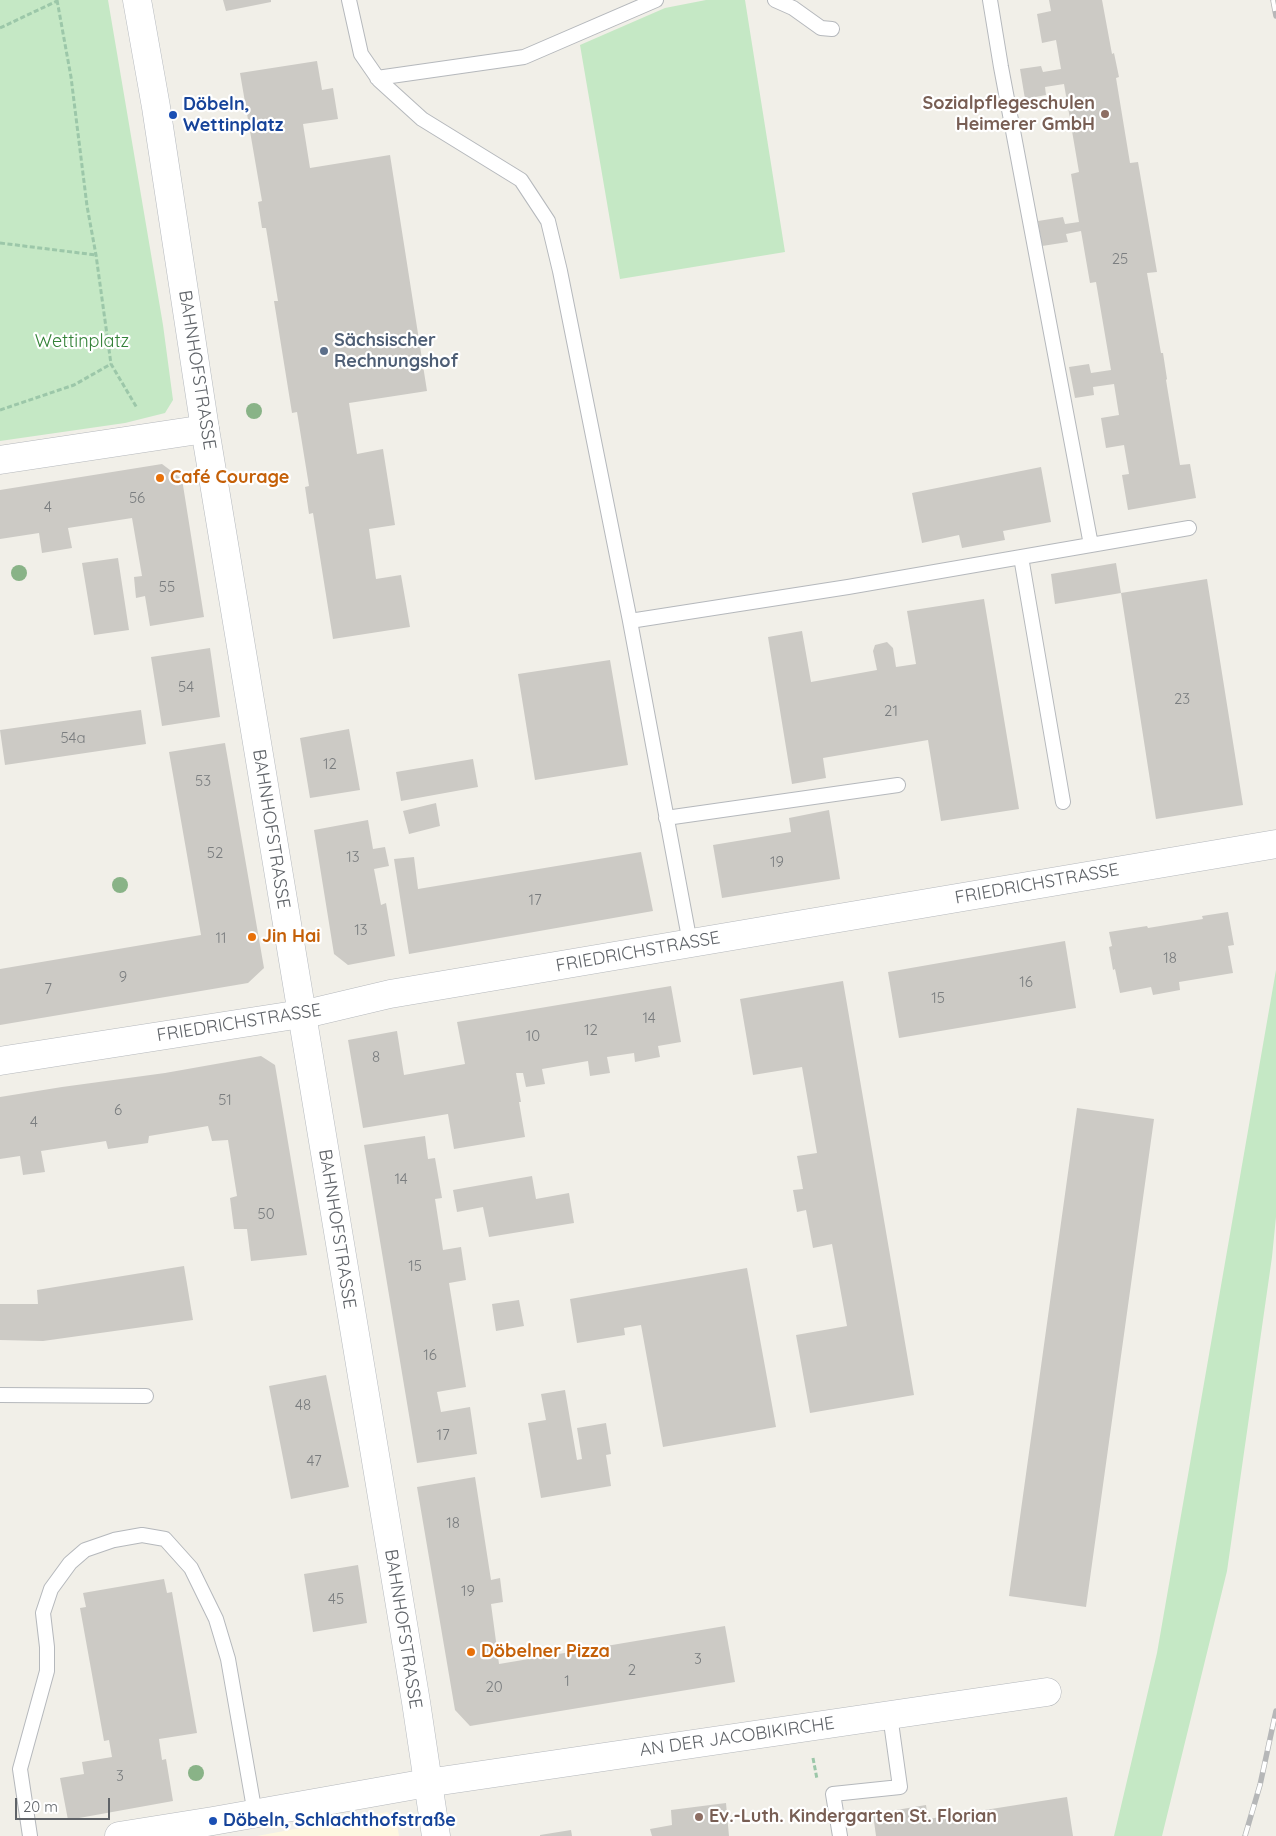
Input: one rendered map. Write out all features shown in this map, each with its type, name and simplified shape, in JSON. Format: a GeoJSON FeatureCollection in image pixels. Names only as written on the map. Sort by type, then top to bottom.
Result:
{"type":"FeatureCollection","features":[{"type":"Feature","properties":{"kind":"street","name":"BAHNHOFSTRASSE"},"geometry":{"type":"LineString","coordinates":[[137,0],[156,107],[205,428],[301,1014],[416,1702],[436,1836]]}},
{"type":"Feature","properties":{"kind":"street"},"geometry":{"type":"LineString","coordinates":[[0,460],[205,428]]}},
{"type":"Feature","properties":{"kind":"street","name":"FRIEDRICHSTRASSE"},"geometry":{"type":"LineString","coordinates":[[0,1061],[301,1014],[390,994],[1276,844]]}},
{"type":"Feature","properties":{"kind":"street","name":"AN DER JACOBIKIRCHE"},"geometry":{"type":"LineString","coordinates":[[119,1836],[427,1783],[1047,1692]]}},
{"type":"Feature","properties":{"kind":"lane"},"geometry":{"type":"LineString","coordinates":[[349,0],[361,54],[377,78],[422,118],[521,180],[548,221],[562,280],[630,620],[690,943]]}},
{"type":"Feature","properties":{"kind":"lane"},"geometry":{"type":"LineString","coordinates":[[377,78],[524,57],[656,0]]}},
{"type":"Feature","properties":{"kind":"lane"},"geometry":{"type":"LineString","coordinates":[[775,0],[793,8],[821,28],[832,29]]}},
{"type":"Feature","properties":{"kind":"lane"},"geometry":{"type":"LineString","coordinates":[[990,0],[1091,545]]}},
{"type":"Feature","properties":{"kind":"lane"},"geometry":{"type":"LineString","coordinates":[[630,620],[848,587],[1189,528]]}},
{"type":"Feature","properties":{"kind":"lane"},"geometry":{"type":"LineString","coordinates":[[1021,557],[1063,802]]}},
{"type":"Feature","properties":{"kind":"lane"},"geometry":{"type":"LineString","coordinates":[[666,818],[898,785]]}},
{"type":"Feature","properties":{"kind":"lane"},"geometry":{"type":"LineString","coordinates":[[0,1395],[146,1396]]}},
{"type":"Feature","properties":{"kind":"lane"},"geometry":{"type":"LineString","coordinates":[[30,1836],[20,1769],[47,1671],[47,1647],[43,1613],[51,1588],[70,1563],[85,1550],[114,1540],[142,1535],[165,1539],[190,1568],[216,1618],[228,1660],[255,1814]]}},
{"type":"Feature","properties":{"kind":"lane"},"geometry":{"type":"LineString","coordinates":[[840,1836],[833,1794],[900,1787],[890,1715]]}},
{"type":"Feature","properties":{"kind":"path"},"geometry":{"type":"LineString","coordinates":[[0,28],[57,1],[71,77],[87,206],[96,255],[111,364],[154,436]]}},
{"type":"Feature","properties":{"kind":"path"},"geometry":{"type":"LineString","coordinates":[[0,243],[96,255]]}},
{"type":"Feature","properties":{"kind":"path"},"geometry":{"type":"LineString","coordinates":[[0,410],[74,385],[111,364]]}},
{"type":"Feature","properties":{"kind":"path"},"geometry":{"type":"LineString","coordinates":[[808,1727],[818,1787],[833,1794]]}},
{"type":"Feature","properties":{"kind":"shaded area"},"geometry":{"type":"Polygon","coordinates":[[[387,1812],[396,1818],[399,1836],[257,1836],[387,1812]]]}},
{"type":"Feature","properties":{"kind":"green space","name":"Wettinplatz"},"geometry":{"type":"Polygon","coordinates":[[[0,0],[108,0],[163,325],[173,400],[165,413],[125,423],[0,441],[0,0]]]}},
{"type":"Feature","properties":{"kind":"green space"},"geometry":{"type":"Polygon","coordinates":[[[706,0],[745,0],[785,252],[620,279],[580,45],[665,8],[706,0]]]}},
{"type":"Feature","properties":{"kind":"green space"},"geometry":{"type":"Polygon","coordinates":[[[1276,970],[1276,1217],[1272,1257],[1227,1571],[1162,1836],[1114,1836],[1157,1653],[1276,970]]]}},
{"type":"Feature","properties":{"kind":"building"},"geometry":{"type":"Polygon","coordinates":[[[223,0],[271,0],[271,2],[226,11],[223,0]]]}},
{"type":"Feature","properties":{"kind":"building"},"geometry":{"type":"Polygon","coordinates":[[[1049,0],[1102,0],[1112,54],[1114,53],[1119,77],[1116,78],[1130,163],[1138,162],[1157,272],[1147,273],[1161,353],[1163,353],[1180,465],[1190,464],[1196,498],[1128,510],[1122,475],[1129,474],[1124,445],[1106,448],[1101,418],[1119,415],[1114,384],[1093,387],[1094,395],[1075,398],[1069,367],[1089,364],[1091,373],[1111,370],[1096,282],[1090,283],[1081,231],[1066,234],[1068,242],[1042,246],[1038,221],[1063,217],[1065,224],[1079,222],[1071,174],[1079,172],[1064,84],[1045,87],[1046,95],[1025,99],[1020,69],[1041,66],[1043,72],[1061,69],[1056,40],[1042,43],[1037,14],[1051,11],[1049,0]]]}},
{"type":"Feature","properties":{"kind":"building","name":"Sächsischer Rechnungshof"},"geometry":{"type":"Polygon","coordinates":[[[317,61],[322,90],[333,88],[338,119],[303,124],[310,168],[390,155],[427,391],[349,403],[357,454],[383,449],[395,525],[369,529],[376,579],[401,575],[410,627],[333,639],[313,513],[309,514],[305,487],[309,486],[297,412],[292,413],[274,301],[278,301],[266,228],[262,228],[258,202],[262,201],[240,73],[317,61]]]}},
{"type":"Feature","properties":{"kind":"building"},"geometry":{"type":"Polygon","coordinates":[[[162,464],[182,479],[204,617],[150,626],[145,596],[136,598],[134,577],[142,576],[132,518],[68,528],[72,548],[42,553],[39,533],[0,539],[0,490],[162,464]]]}},
{"type":"Feature","properties":{"kind":"building"},"geometry":{"type":"Polygon","coordinates":[[[1041,467],[1051,522],[1003,531],[1005,540],[962,548],[959,535],[922,543],[912,493],[1041,467]]]}},
{"type":"Feature","properties":{"kind":"building"},"geometry":{"type":"Polygon","coordinates":[[[118,558],[129,630],[94,635],[82,563],[118,558]]]}},
{"type":"Feature","properties":{"kind":"building"},"geometry":{"type":"Polygon","coordinates":[[[1116,563],[1121,593],[1055,604],[1051,574],[1116,563]]]}},
{"type":"Feature","properties":{"kind":"building"},"geometry":{"type":"Polygon","coordinates":[[[1207,579],[1243,805],[1156,819],[1121,593],[1207,579]]]}},
{"type":"Feature","properties":{"kind":"building"},"geometry":{"type":"Polygon","coordinates":[[[984,599],[1019,809],[941,821],[928,740],[823,758],[826,778],[792,784],[768,637],[802,631],[811,682],[877,670],[873,651],[875,645],[887,642],[893,648],[896,667],[916,664],[907,611],[984,599]]]}},
{"type":"Feature","properties":{"kind":"building"},"geometry":{"type":"Polygon","coordinates":[[[210,648],[220,717],[162,726],[151,657],[210,648]]]}},
{"type":"Feature","properties":{"kind":"building"},"geometry":{"type":"Polygon","coordinates":[[[610,660],[628,765],[535,780],[518,674],[610,660]]]}},
{"type":"Feature","properties":{"kind":"building"},"geometry":{"type":"Polygon","coordinates":[[[141,710],[146,744],[5,765],[0,730],[141,710]]]}},
{"type":"Feature","properties":{"kind":"building"},"geometry":{"type":"Polygon","coordinates":[[[349,729],[360,790],[310,798],[300,738],[349,729]]]}},
{"type":"Feature","properties":{"kind":"building"},"geometry":{"type":"Polygon","coordinates":[[[225,743],[264,968],[248,983],[0,1025],[0,969],[201,935],[169,752],[225,743]]]}},
{"type":"Feature","properties":{"kind":"building"},"geometry":{"type":"Polygon","coordinates":[[[473,759],[478,787],[401,801],[396,772],[473,759]]]}},
{"type":"Feature","properties":{"kind":"building"},"geometry":{"type":"Polygon","coordinates":[[[436,803],[440,826],[409,834],[403,811],[436,803]]]}},
{"type":"Feature","properties":{"kind":"building"},"geometry":{"type":"Polygon","coordinates":[[[829,810],[840,879],[722,898],[713,845],[791,832],[789,818],[829,810]]]}},
{"type":"Feature","properties":{"kind":"building"},"geometry":{"type":"Polygon","coordinates":[[[368,820],[373,849],[385,847],[389,866],[374,869],[381,905],[386,903],[395,956],[348,965],[334,954],[314,830],[368,820]]]}},
{"type":"Feature","properties":{"kind":"building"},"geometry":{"type":"Polygon","coordinates":[[[641,852],[653,911],[409,954],[394,859],[414,857],[418,889],[641,852]]]}},
{"type":"Feature","properties":{"kind":"building"},"geometry":{"type":"Polygon","coordinates":[[[1228,912],[1234,945],[1228,946],[1233,973],[1179,982],[1180,990],[1153,995],[1151,987],[1120,993],[1115,969],[1113,970],[1109,947],[1112,946],[1109,932],[1203,919],[1202,916],[1228,912]]]}},
{"type":"Feature","properties":{"kind":"building"},"geometry":{"type":"Polygon","coordinates":[[[1065,941],[1076,1008],[899,1038],[888,972],[1065,941]]]}},
{"type":"Feature","properties":{"kind":"building"},"geometry":{"type":"Polygon","coordinates":[[[843,981],[914,1395],[810,1413],[796,1335],[847,1326],[832,1244],[813,1248],[806,1210],[797,1212],[793,1190],[803,1189],[797,1156],[817,1153],[802,1067],[753,1075],[740,999],[843,981]]]}},
{"type":"Feature","properties":{"kind":"building"},"geometry":{"type":"Polygon","coordinates":[[[671,986],[681,1042],[658,1046],[660,1057],[635,1062],[634,1053],[607,1057],[610,1073],[590,1076],[588,1061],[542,1069],[545,1084],[526,1087],[523,1073],[516,1073],[525,1137],[454,1149],[448,1114],[363,1128],[348,1040],[397,1031],[404,1075],[465,1064],[457,1022],[671,986]]]}},
{"type":"Feature","properties":{"kind":"building"},"geometry":{"type":"Polygon","coordinates":[[[261,1056],[275,1065],[307,1255],[251,1261],[247,1229],[234,1229],[230,1198],[237,1196],[228,1140],[212,1141],[208,1126],[149,1136],[148,1143],[108,1149],[106,1141],[41,1151],[45,1172],[23,1175],[20,1156],[0,1159],[0,1097],[165,1073],[261,1056]]]}},
{"type":"Feature","properties":{"kind":"building"},"geometry":{"type":"Polygon","coordinates":[[[1077,1108],[1154,1119],[1086,1607],[1009,1596],[1077,1108]]]}},
{"type":"Feature","properties":{"kind":"building"},"geometry":{"type":"Polygon","coordinates":[[[425,1136],[428,1159],[435,1158],[442,1198],[435,1199],[443,1250],[461,1247],[466,1280],[449,1283],[466,1387],[437,1392],[441,1412],[470,1407],[477,1454],[417,1463],[364,1145],[425,1136]]]}},
{"type":"Feature","properties":{"kind":"building"},"geometry":{"type":"Polygon","coordinates":[[[532,1176],[536,1199],[569,1193],[574,1223],[489,1237],[483,1207],[457,1212],[453,1190],[532,1176]]]}},
{"type":"Feature","properties":{"kind":"building"},"geometry":{"type":"Polygon","coordinates":[[[184,1266],[193,1320],[43,1341],[0,1340],[0,1304],[38,1304],[37,1290],[184,1266]]]}},
{"type":"Feature","properties":{"kind":"building"},"geometry":{"type":"Polygon","coordinates":[[[747,1268],[776,1427],[663,1447],[641,1325],[624,1328],[625,1335],[577,1343],[570,1299],[747,1268]]]}},
{"type":"Feature","properties":{"kind":"building"},"geometry":{"type":"Polygon","coordinates":[[[519,1300],[524,1326],[496,1331],[492,1304],[519,1300]]]}},
{"type":"Feature","properties":{"kind":"building"},"geometry":{"type":"Polygon","coordinates":[[[326,1375],[349,1487],[291,1499],[269,1386],[326,1375]]]}},
{"type":"Feature","properties":{"kind":"building"},"geometry":{"type":"Polygon","coordinates":[[[565,1390],[577,1460],[582,1459],[577,1428],[606,1423],[611,1454],[606,1455],[611,1486],[541,1498],[528,1423],[546,1420],[541,1394],[565,1390]]]}},
{"type":"Feature","properties":{"kind":"building"},"geometry":{"type":"Polygon","coordinates":[[[475,1477],[491,1580],[500,1578],[503,1602],[491,1604],[499,1664],[725,1626],[735,1682],[470,1726],[455,1710],[417,1487],[475,1477]]]}},
{"type":"Feature","properties":{"kind":"building"},"geometry":{"type":"Polygon","coordinates":[[[358,1565],[367,1623],[313,1632],[304,1574],[358,1565]]]}},
{"type":"Feature","properties":{"kind":"building"},"geometry":{"type":"Polygon","coordinates":[[[164,1579],[167,1593],[172,1592],[197,1733],[159,1739],[162,1760],[166,1759],[173,1801],[68,1820],[60,1778],[84,1774],[82,1762],[112,1757],[109,1740],[104,1741],[80,1608],[86,1607],[83,1593],[164,1579]]]}},
{"type":"Feature","properties":{"kind":"building"},"geometry":{"type":"Polygon","coordinates":[[[1067,1797],[1073,1836],[876,1836],[873,1814],[926,1805],[928,1819],[1067,1797]]]}},
{"type":"Feature","properties":{"kind":"building","name":"Ev.-Luth. Kindergarten St. Florian"},"geometry":{"type":"Polygon","coordinates":[[[726,1803],[729,1836],[652,1836],[650,1829],[672,1825],[671,1810],[726,1803]]]}},
{"type":"Feature","properties":{"kind":"building"},"geometry":{"type":"Polygon","coordinates":[[[571,1830],[572,1836],[540,1836],[540,1835],[571,1830]]]}},
{"type":"Feature","properties":{"kind":"railway"},"geometry":{"type":"LineString","coordinates":[[1273,0],[1276,16]]}},
{"type":"Feature","properties":{"kind":"railway"},"geometry":{"type":"LineString","coordinates":[[1245,1836],[1260,1785],[1276,1711]]}},
{"type":"Feature","properties":{"kind":"place","name":"Sozialpflegeschulen Heimerer GmbH"},"geometry":{"type":"Point","coordinates":[1105,114]}},
{"type":"Feature","properties":{"kind":"place","name":"Döbeln, Wettinplatz"},"geometry":{"type":"Point","coordinates":[173,115]}},
{"type":"Feature","properties":{"kind":"place","name":"Sächsischer Rechnungshof"},"geometry":{"type":"Point","coordinates":[324,351]}},
{"type":"Feature","properties":{"kind":"place","name":"Café Courage"},"geometry":{"type":"Point","coordinates":[160,478]}},
{"type":"Feature","properties":{"kind":"place","name":"Jin Hai"},"geometry":{"type":"Point","coordinates":[252,937]}},
{"type":"Feature","properties":{"kind":"place","name":"Döbelner Pizza"},"geometry":{"type":"Point","coordinates":[471,1652]}},
{"type":"Feature","properties":{"kind":"place","name":"Ev.-Luth. Kindergarten St. Florian"},"geometry":{"type":"Point","coordinates":[699,1817]}},
{"type":"Feature","properties":{"kind":"place","name":"Döbeln, Schlachthofstraße"},"geometry":{"type":"Point","coordinates":[213,1821]}}]}
